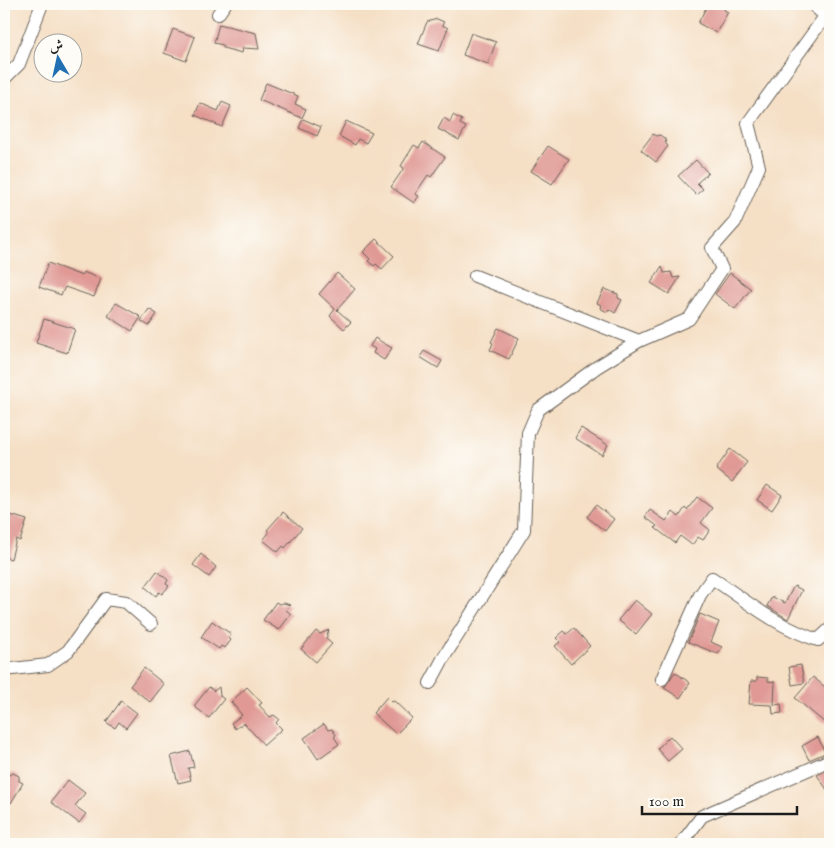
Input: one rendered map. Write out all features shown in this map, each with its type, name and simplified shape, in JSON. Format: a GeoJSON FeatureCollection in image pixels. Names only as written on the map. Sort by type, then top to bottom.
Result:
{"type":"FeatureCollection","features":[{"type":"Feature","properties":{"kind":"street"},"geometry":{"type":"LineString","coordinates":[[4,79],[18,64],[42,4]]}},
{"type":"Feature","properties":{"kind":"street"},"geometry":{"type":"LineString","coordinates":[[430,683],[444,657],[524,530],[528,433],[538,410],[597,367],[640,341],[689,320],[722,269],[712,248],[735,222],[759,167],[748,123],[828,18],[812,4]]}},
{"type":"Feature","properties":{"kind":"street"},"geometry":{"type":"LineString","coordinates":[[475,276],[640,341]]}},
{"type":"Feature","properties":{"kind":"street"},"geometry":{"type":"LineString","coordinates":[[662,679],[700,595],[712,578],[760,611],[799,634],[818,640],[830,629]]}},
{"type":"Feature","properties":{"kind":"street"},"geometry":{"type":"LineString","coordinates":[[4,670],[48,665],[68,651],[106,599],[126,602],[151,624]]}},
{"type":"Feature","properties":{"kind":"street"},"geometry":{"type":"LineString","coordinates":[[680,844],[702,816],[830,760]]}},
{"type":"Feature","properties":{"kind":"building"},"geometry":{"type":"Polygon","coordinates":[[[708,4],[727,4],[724,10],[728,12],[716,33],[698,23],[708,4]]]}},
{"type":"Feature","properties":{"kind":"building"},"geometry":{"type":"Polygon","coordinates":[[[437,19],[444,22],[442,25],[448,28],[439,51],[418,44],[427,22],[437,19]]]}},
{"type":"Feature","properties":{"kind":"building"},"geometry":{"type":"Polygon","coordinates":[[[219,24],[256,33],[259,49],[243,48],[242,53],[223,48],[223,45],[214,43],[219,24]]]}},
{"type":"Feature","properties":{"kind":"building"},"geometry":{"type":"Polygon","coordinates":[[[173,29],[195,37],[186,61],[164,53],[173,29]]]}},
{"type":"Feature","properties":{"kind":"building"},"geometry":{"type":"Polygon","coordinates":[[[471,33],[496,42],[488,64],[463,55],[471,33]]]}},
{"type":"Feature","properties":{"kind":"building"},"geometry":{"type":"Polygon","coordinates":[[[266,83],[298,96],[295,104],[306,109],[302,118],[259,100],[266,83]]]}},
{"type":"Feature","properties":{"kind":"building"},"geometry":{"type":"Polygon","coordinates":[[[222,102],[231,106],[222,127],[195,115],[200,103],[218,111],[222,102]]]}},
{"type":"Feature","properties":{"kind":"building"},"geometry":{"type":"Polygon","coordinates":[[[453,115],[462,120],[460,124],[466,127],[459,140],[438,129],[444,118],[450,122],[453,115]]]}},
{"type":"Feature","properties":{"kind":"building"},"geometry":{"type":"Polygon","coordinates":[[[303,119],[321,127],[317,136],[299,128],[303,119]]]}},
{"type":"Feature","properties":{"kind":"building"},"geometry":{"type":"Polygon","coordinates":[[[346,121],[372,133],[366,143],[358,139],[355,145],[339,136],[346,121]]]}},
{"type":"Feature","properties":{"kind":"building"},"geometry":{"type":"Polygon","coordinates":[[[653,134],[656,136],[660,135],[665,139],[668,146],[656,162],[641,150],[653,134]]]}},
{"type":"Feature","properties":{"kind":"building"},"geometry":{"type":"Polygon","coordinates":[[[423,142],[445,157],[431,177],[428,175],[415,194],[419,196],[414,203],[391,187],[404,168],[401,166],[414,145],[419,148],[423,142]]]}},
{"type":"Feature","properties":{"kind":"building"},"geometry":{"type":"Polygon","coordinates":[[[548,146],[569,159],[552,184],[531,171],[548,146]]]}},
{"type":"Feature","properties":{"kind":"building"},"geometry":{"type":"Polygon","coordinates":[[[696,160],[708,173],[697,183],[703,189],[696,195],[678,176],[696,160]]]}},
{"type":"Feature","properties":{"kind":"building"},"geometry":{"type":"Polygon","coordinates":[[[376,239],[394,256],[382,269],[368,261],[370,259],[363,252],[376,239]]]}},
{"type":"Feature","properties":{"kind":"building"},"geometry":{"type":"Polygon","coordinates":[[[48,263],[82,276],[83,272],[101,279],[94,297],[65,287],[61,295],[39,287],[48,263]]]}},
{"type":"Feature","properties":{"kind":"building"},"geometry":{"type":"Polygon","coordinates":[[[662,266],[664,273],[671,272],[673,278],[680,277],[669,294],[651,283],[662,266]]]}},
{"type":"Feature","properties":{"kind":"building"},"geometry":{"type":"Polygon","coordinates":[[[337,273],[355,289],[337,310],[351,322],[344,329],[330,316],[335,309],[319,294],[337,273]]]}},
{"type":"Feature","properties":{"kind":"building"},"geometry":{"type":"Polygon","coordinates":[[[730,273],[751,289],[735,309],[715,294],[730,273]]]}},
{"type":"Feature","properties":{"kind":"building"},"geometry":{"type":"Polygon","coordinates":[[[604,289],[618,294],[618,298],[622,300],[615,313],[609,309],[607,312],[600,308],[601,305],[597,303],[604,289]]]}},
{"type":"Feature","properties":{"kind":"building"},"geometry":{"type":"Polygon","coordinates":[[[116,303],[141,317],[132,331],[108,316],[116,303]]]}},
{"type":"Feature","properties":{"kind":"building"},"geometry":{"type":"Polygon","coordinates":[[[149,309],[157,314],[149,326],[141,321],[149,309]]]}},
{"type":"Feature","properties":{"kind":"building"},"geometry":{"type":"Polygon","coordinates":[[[44,319],[75,329],[67,353],[36,343],[44,319]]]}},
{"type":"Feature","properties":{"kind":"building"},"geometry":{"type":"Polygon","coordinates":[[[498,328],[519,338],[509,359],[490,350],[493,343],[491,342],[498,328]]]}},
{"type":"Feature","properties":{"kind":"building"},"geometry":{"type":"Polygon","coordinates":[[[375,338],[392,348],[384,360],[373,353],[375,349],[370,346],[375,338]]]}},
{"type":"Feature","properties":{"kind":"building"},"geometry":{"type":"Polygon","coordinates":[[[424,351],[442,361],[438,368],[420,357],[424,351]]]}},
{"type":"Feature","properties":{"kind":"building"},"geometry":{"type":"Polygon","coordinates":[[[581,428],[608,445],[602,455],[575,438],[581,428]]]}},
{"type":"Feature","properties":{"kind":"building"},"geometry":{"type":"Polygon","coordinates":[[[730,449],[747,462],[732,482],[716,469],[730,449]]]}},
{"type":"Feature","properties":{"kind":"building"},"geometry":{"type":"Polygon","coordinates":[[[767,485],[782,495],[772,510],[757,500],[767,485]]]}},
{"type":"Feature","properties":{"kind":"building"},"geometry":{"type":"Polygon","coordinates":[[[697,497],[712,508],[701,523],[710,530],[703,540],[698,537],[692,545],[680,536],[675,543],[655,528],[657,526],[645,517],[650,510],[666,521],[673,512],[679,517],[685,508],[687,510],[697,497]]]}},
{"type":"Feature","properties":{"kind":"building"},"geometry":{"type":"Polygon","coordinates":[[[596,505],[614,519],[605,531],[587,517],[596,505]]]}},
{"type":"Feature","properties":{"kind":"building"},"geometry":{"type":"Polygon","coordinates":[[[283,512],[302,528],[285,548],[283,546],[278,552],[263,540],[269,533],[267,530],[283,512]]]}},
{"type":"Feature","properties":{"kind":"building"},"geometry":{"type":"Polygon","coordinates":[[[4,513],[27,520],[20,541],[16,539],[11,559],[4,557],[4,513]]]}},
{"type":"Feature","properties":{"kind":"building"},"geometry":{"type":"Polygon","coordinates":[[[201,554],[216,567],[209,577],[193,565],[201,554]]]}},
{"type":"Feature","properties":{"kind":"building"},"geometry":{"type":"Polygon","coordinates":[[[157,571],[168,580],[166,584],[169,586],[162,594],[159,592],[156,596],[145,587],[157,571]]]}},
{"type":"Feature","properties":{"kind":"building"},"geometry":{"type":"Polygon","coordinates":[[[794,586],[802,590],[788,619],[767,606],[772,597],[785,603],[794,586]]]}},
{"type":"Feature","properties":{"kind":"building"},"geometry":{"type":"Polygon","coordinates":[[[635,600],[652,614],[636,634],[618,620],[635,600]]]}},
{"type":"Feature","properties":{"kind":"building"},"geometry":{"type":"Polygon","coordinates":[[[276,602],[290,605],[286,610],[291,614],[279,630],[263,620],[276,602]]]}},
{"type":"Feature","properties":{"kind":"building"},"geometry":{"type":"Polygon","coordinates":[[[700,614],[719,622],[711,642],[722,647],[718,654],[688,642],[700,614]]]}},
{"type":"Feature","properties":{"kind":"building"},"geometry":{"type":"Polygon","coordinates":[[[212,621],[231,634],[229,638],[231,640],[225,648],[221,646],[219,649],[201,637],[212,621]]]}},
{"type":"Feature","properties":{"kind":"building"},"geometry":{"type":"Polygon","coordinates":[[[574,628],[590,646],[571,664],[555,646],[560,642],[556,638],[564,631],[567,634],[574,628]]]}},
{"type":"Feature","properties":{"kind":"building"},"geometry":{"type":"Polygon","coordinates":[[[329,630],[326,639],[332,644],[316,662],[301,649],[316,631],[320,634],[329,630]]]}},
{"type":"Feature","properties":{"kind":"building"},"geometry":{"type":"Polygon","coordinates":[[[801,665],[804,683],[792,685],[789,667],[801,665]]]}},
{"type":"Feature","properties":{"kind":"building"},"geometry":{"type":"Polygon","coordinates":[[[144,668],[164,684],[150,702],[130,686],[144,668]]]}},
{"type":"Feature","properties":{"kind":"building"},"geometry":{"type":"Polygon","coordinates":[[[675,672],[690,683],[680,698],[664,688],[675,672]]]}},
{"type":"Feature","properties":{"kind":"building"},"geometry":{"type":"Polygon","coordinates":[[[757,677],[768,678],[768,681],[775,682],[774,705],[781,704],[782,713],[773,714],[772,705],[749,704],[751,681],[757,681],[757,677]]]}},
{"type":"Feature","properties":{"kind":"building"},"geometry":{"type":"Polygon","coordinates":[[[813,677],[830,691],[830,717],[825,723],[795,698],[813,677]]]}},
{"type":"Feature","properties":{"kind":"building"},"geometry":{"type":"Polygon","coordinates":[[[209,687],[214,691],[219,687],[220,696],[224,699],[209,718],[194,706],[209,687]]]}},
{"type":"Feature","properties":{"kind":"building"},"geometry":{"type":"Polygon","coordinates":[[[247,687],[262,703],[259,705],[270,717],[274,715],[279,719],[276,723],[282,729],[264,745],[244,723],[235,729],[231,723],[242,715],[231,702],[247,687]]]}},
{"type":"Feature","properties":{"kind":"building"},"geometry":{"type":"Polygon","coordinates":[[[387,697],[412,718],[396,734],[373,713],[387,697]]]}},
{"type":"Feature","properties":{"kind":"building"},"geometry":{"type":"Polygon","coordinates":[[[121,701],[137,713],[126,728],[119,722],[115,728],[106,722],[121,701]]]}},
{"type":"Feature","properties":{"kind":"building"},"geometry":{"type":"Polygon","coordinates":[[[324,724],[328,730],[332,729],[336,735],[334,737],[339,744],[318,759],[304,738],[324,724]]]}},
{"type":"Feature","properties":{"kind":"building"},"geometry":{"type":"Polygon","coordinates":[[[670,736],[682,749],[668,761],[657,749],[670,736]]]}},
{"type":"Feature","properties":{"kind":"building"},"geometry":{"type":"Polygon","coordinates":[[[818,737],[825,753],[809,760],[802,746],[818,737]]]}},
{"type":"Feature","properties":{"kind":"building"},"geometry":{"type":"Polygon","coordinates":[[[190,751],[194,767],[188,768],[191,780],[178,783],[171,756],[190,751]]]}},
{"type":"Feature","properties":{"kind":"building"},"geometry":{"type":"Polygon","coordinates":[[[830,769],[830,794],[817,775],[830,769]]]}},
{"type":"Feature","properties":{"kind":"building"},"geometry":{"type":"Polygon","coordinates":[[[4,772],[9,775],[13,773],[19,776],[19,781],[23,783],[11,803],[4,799],[4,772]]]}},
{"type":"Feature","properties":{"kind":"building"},"geometry":{"type":"Polygon","coordinates":[[[68,780],[85,793],[75,806],[86,814],[79,823],[51,802],[68,780]]]}}]}
